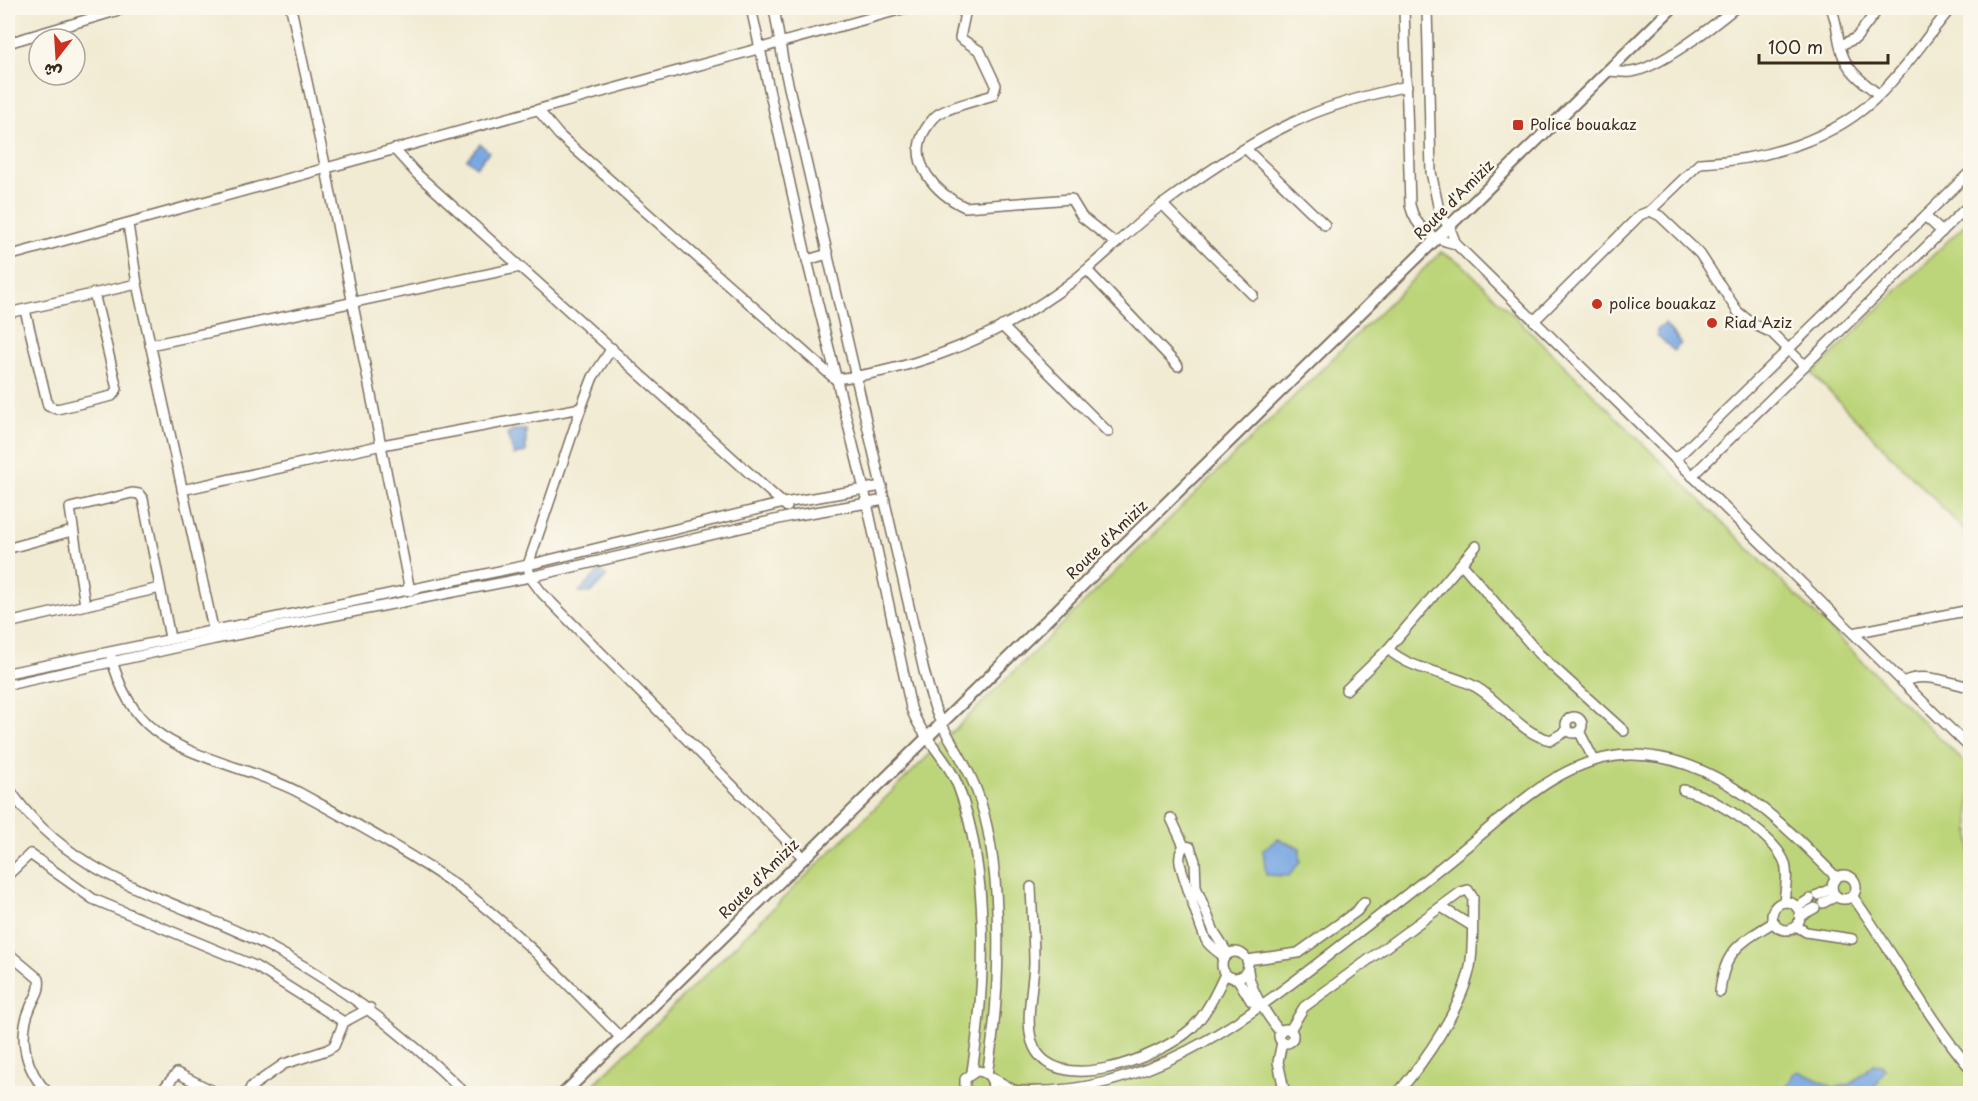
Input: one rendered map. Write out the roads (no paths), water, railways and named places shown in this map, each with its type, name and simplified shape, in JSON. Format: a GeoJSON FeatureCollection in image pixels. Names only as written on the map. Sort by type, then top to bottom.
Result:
{"type":"FeatureCollection","features":[{"type":"Feature","properties":{"kind":"main road","name":"Route d'Amiziz"},"geometry":{"type":"LineString","coordinates":[[563,1094],[927,735],[1672,8]]}},
{"type":"Feature","properties":{"kind":"street"},"geometry":{"type":"LineString","coordinates":[[8,43],[126,8]]}},
{"type":"Feature","properties":{"kind":"street"},"geometry":{"type":"LineString","coordinates":[[291,8],[326,169],[412,600]]}},
{"type":"Feature","properties":{"kind":"street"},"geometry":{"type":"LineString","coordinates":[[751,8],[807,260],[864,489],[911,708],[915,720],[948,764],[968,817],[975,857],[981,961],[972,1072]]}},
{"type":"Feature","properties":{"kind":"street"},"geometry":{"type":"LineString","coordinates":[[774,8],[780,43],[924,670],[941,722],[971,776],[981,802],[993,878],[997,925],[997,992],[989,1076],[993,1085],[991,1094]]}},
{"type":"Feature","properties":{"kind":"street"},"geometry":{"type":"LineString","coordinates":[[8,256],[906,8]]}},
{"type":"Feature","properties":{"kind":"street"},"geometry":{"type":"LineString","coordinates":[[974,8],[966,9],[960,38],[980,51],[996,85],[993,95],[939,114],[930,122],[922,135],[919,151],[921,165],[928,177],[951,201],[965,207],[1071,199],[1082,217],[1115,243]]}},
{"type":"Feature","properties":{"kind":"street"},"geometry":{"type":"LineString","coordinates":[[1404,8],[1410,205],[1413,218],[1436,240],[1456,244]]}},
{"type":"Feature","properties":{"kind":"street"},"geometry":{"type":"LineString","coordinates":[[1427,8],[1431,172],[1435,201],[1456,244],[1971,748]]}},
{"type":"Feature","properties":{"kind":"street"},"geometry":{"type":"LineString","coordinates":[[1607,71],[1631,72],[1651,66],[1692,40],[1735,8]]}},
{"type":"Feature","properties":{"kind":"street"},"geometry":{"type":"LineString","coordinates":[[1831,8],[1842,54],[1853,72],[1879,95]]}},
{"type":"Feature","properties":{"kind":"street"},"geometry":{"type":"LineString","coordinates":[[1841,45],[1856,38],[1879,8]]}},
{"type":"Feature","properties":{"kind":"street"},"geometry":{"type":"LineString","coordinates":[[1534,321],[1640,214],[1650,211],[1700,163],[1734,161],[1806,142],[1847,120],[1879,95],[1910,61],[1950,8]]}},
{"type":"Feature","properties":{"kind":"street"},"geometry":{"type":"LineString","coordinates":[[538,110],[559,135],[835,379],[858,376],[940,353],[1002,326],[1039,304],[1087,270],[1162,204],[1246,149],[1291,123],[1379,92],[1407,86]]}},
{"type":"Feature","properties":{"kind":"street"},"geometry":{"type":"LineString","coordinates":[[394,149],[409,167],[784,503],[792,516]]}},
{"type":"Feature","properties":{"kind":"street"},"geometry":{"type":"LineString","coordinates":[[1246,149],[1324,225]]}},
{"type":"Feature","properties":{"kind":"street"},"geometry":{"type":"LineString","coordinates":[[1676,459],[1971,172]]}},
{"type":"Feature","properties":{"kind":"street"},"geometry":{"type":"LineString","coordinates":[[1162,204],[1253,295]]}},
{"type":"Feature","properties":{"kind":"street"},"geometry":{"type":"LineString","coordinates":[[1692,476],[1971,204]]}},
{"type":"Feature","properties":{"kind":"street"},"geometry":{"type":"LineString","coordinates":[[1650,211],[1660,216],[1700,254],[1738,312],[1753,324],[1772,333],[1804,365]]}},
{"type":"Feature","properties":{"kind":"street"},"geometry":{"type":"LineString","coordinates":[[1925,216],[1942,232]]}},
{"type":"Feature","properties":{"kind":"street"},"geometry":{"type":"LineString","coordinates":[[128,224],[136,284],[214,634]]}},
{"type":"Feature","properties":{"kind":"street"},"geometry":{"type":"LineString","coordinates":[[807,260],[828,254]]}},
{"type":"Feature","properties":{"kind":"street"},"geometry":{"type":"LineString","coordinates":[[150,345],[521,267]]}},
{"type":"Feature","properties":{"kind":"street"},"geometry":{"type":"LineString","coordinates":[[1087,270],[1178,366]]}},
{"type":"Feature","properties":{"kind":"street"},"geometry":{"type":"LineString","coordinates":[[8,313],[136,284]]}},
{"type":"Feature","properties":{"kind":"street"},"geometry":{"type":"LineString","coordinates":[[25,310],[48,406],[57,409],[112,396],[117,389],[94,293]]}},
{"type":"Feature","properties":{"kind":"street"},"geometry":{"type":"LineString","coordinates":[[1002,326],[1108,432]]}},
{"type":"Feature","properties":{"kind":"street"},"geometry":{"type":"LineString","coordinates":[[612,348],[596,371],[581,408],[528,565],[530,578],[641,695],[803,857]]}},
{"type":"Feature","properties":{"kind":"street"},"geometry":{"type":"LineString","coordinates":[[182,490],[382,445],[581,408]]}},
{"type":"Feature","properties":{"kind":"street"},"geometry":{"type":"LineString","coordinates":[[8,685],[409,588],[528,565],[784,503],[882,486]]}},
{"type":"Feature","properties":{"kind":"street"},"geometry":{"type":"LineString","coordinates":[[85,605],[69,511],[73,506],[132,493],[139,494],[143,499],[170,638]]}},
{"type":"Feature","properties":{"kind":"street"},"geometry":{"type":"LineString","coordinates":[[8,673],[170,638],[214,634],[530,578],[792,516],[885,500]]}},
{"type":"Feature","properties":{"kind":"street"},"geometry":{"type":"LineString","coordinates":[[10,548],[72,531]]}},
{"type":"Feature","properties":{"kind":"street"},"geometry":{"type":"LineString","coordinates":[[1346,690],[1388,649],[1476,546]]}},
{"type":"Feature","properties":{"kind":"street"},"geometry":{"type":"LineString","coordinates":[[1462,564],[1539,654],[1591,704],[1624,731]]}},
{"type":"Feature","properties":{"kind":"street"},"geometry":{"type":"LineString","coordinates":[[8,623],[160,588]]}},
{"type":"Feature","properties":{"kind":"street"},"geometry":{"type":"LineString","coordinates":[[1853,633],[1971,610]]}},
{"type":"Feature","properties":{"kind":"street"},"geometry":{"type":"LineString","coordinates":[[1388,649],[1403,660],[1476,687],[1538,736],[1551,740],[1568,730]]}},
{"type":"Feature","properties":{"kind":"street"},"geometry":{"type":"LineString","coordinates":[[110,651],[112,661],[132,706],[144,722],[159,734],[296,791],[418,860],[465,892],[508,928],[621,1037]]}},
{"type":"Feature","properties":{"kind":"street"},"geometry":{"type":"LineString","coordinates":[[1903,682],[1911,678],[1923,677],[1971,687]]}},
{"type":"Feature","properties":{"kind":"street"},"geometry":{"type":"LineString","coordinates":[[1579,719],[1591,704]]}},
{"type":"Feature","properties":{"kind":"street"},"geometry":{"type":"LineString","coordinates":[[1568,730],[1566,726],[1568,719],[1572,717],[1579,719]]}},
{"type":"Feature","properties":{"kind":"street"},"geometry":{"type":"LineString","coordinates":[[1568,730],[1575,733],[1579,730],[1582,726],[1579,719]]}},
{"type":"Feature","properties":{"kind":"street"},"geometry":{"type":"LineString","coordinates":[[1579,730],[1594,760]]}},
{"type":"Feature","properties":{"kind":"street"},"geometry":{"type":"LineString","coordinates":[[999,1094],[1015,1091],[1074,1090],[1136,1074],[1180,1056],[1261,1006],[1409,893],[1541,785],[1594,760],[1631,755],[1657,757],[1685,764],[1711,775],[1778,821],[1836,878]]}},
{"type":"Feature","properties":{"kind":"street"},"geometry":{"type":"LineString","coordinates":[[8,787],[28,816],[69,853],[112,878],[234,929],[318,975],[370,1008],[466,1094]]}},
{"type":"Feature","properties":{"kind":"street"},"geometry":{"type":"LineString","coordinates":[[1683,790],[1700,793],[1768,840],[1783,858],[1786,872],[1784,903],[1797,916],[1806,932],[1852,939]]}},
{"type":"Feature","properties":{"kind":"street"},"geometry":{"type":"LineString","coordinates":[[1171,818],[1185,846],[1190,847],[1194,853],[1196,887],[1215,934],[1227,956]]}},
{"type":"Feature","properties":{"kind":"street"},"geometry":{"type":"LineString","coordinates":[[1185,846],[1180,856],[1180,865],[1197,908],[1202,933],[1207,942],[1227,956],[1241,954],[1247,965],[1248,981],[1261,1006],[1284,1035]]}},
{"type":"Feature","properties":{"kind":"street"},"geometry":{"type":"LineString","coordinates":[[8,875],[30,854],[93,899],[255,966],[344,1022]]}},
{"type":"Feature","properties":{"kind":"street"},"geometry":{"type":"LineString","coordinates":[[1834,892],[1845,900],[1853,897],[1857,886],[1853,878],[1847,875],[1836,878]]}},
{"type":"Feature","properties":{"kind":"street"},"geometry":{"type":"LineString","coordinates":[[1834,892],[1836,878]]}},
{"type":"Feature","properties":{"kind":"street"},"geometry":{"type":"LineString","coordinates":[[1031,887],[1034,963],[1030,1029],[1037,1052],[1054,1066],[1091,1072],[1113,1068],[1161,1050],[1179,1039],[1202,1017],[1226,974]]}},
{"type":"Feature","properties":{"kind":"street"},"geometry":{"type":"LineString","coordinates":[[1285,1094],[1278,1062],[1284,1035],[1304,1006],[1464,890],[1468,890],[1473,898],[1467,979],[1439,1037],[1397,1094]]}},
{"type":"Feature","properties":{"kind":"street"},"geometry":{"type":"LineString","coordinates":[[1774,922],[1785,930],[1797,916],[1834,892]]}},
{"type":"Feature","properties":{"kind":"street"},"geometry":{"type":"LineString","coordinates":[[1853,897],[1875,927],[1927,1012],[1971,1068]]}},
{"type":"Feature","properties":{"kind":"street"},"geometry":{"type":"LineString","coordinates":[[1237,978],[1247,965],[1298,953],[1357,910],[1364,902]]}},
{"type":"Feature","properties":{"kind":"street"},"geometry":{"type":"LineString","coordinates":[[1774,922],[1774,909],[1784,903]]}},
{"type":"Feature","properties":{"kind":"street"},"geometry":{"type":"LineString","coordinates":[[1441,907],[1472,926]]}},
{"type":"Feature","properties":{"kind":"street"},"geometry":{"type":"LineString","coordinates":[[1720,992],[1725,962],[1732,951],[1774,922]]}},
{"type":"Feature","properties":{"kind":"street"},"geometry":{"type":"LineString","coordinates":[[8,953],[39,979],[38,992],[23,1032],[30,1068],[49,1094]]}},
{"type":"Feature","properties":{"kind":"street"},"geometry":{"type":"LineString","coordinates":[[1227,956],[1222,964],[1226,974],[1237,978],[1251,1001],[1261,1006]]}},
{"type":"Feature","properties":{"kind":"street"},"geometry":{"type":"LineString","coordinates":[[248,1094],[250,1087],[284,1064],[334,1046],[344,1022],[370,1008]]}},
{"type":"Feature","properties":{"kind":"street"},"geometry":{"type":"LineString","coordinates":[[965,1094],[964,1079],[972,1072],[980,1071],[1015,1091]]}},
{"type":"Feature","properties":{"kind":"street"},"geometry":{"type":"LineString","coordinates":[[159,1094],[177,1073],[219,1094]]}},
{"type":"Feature","properties":{"kind":"water"},"geometry":{"type":"Polygon","coordinates":[[[480,144],[489,152],[476,167],[467,159],[480,144]]]}},
{"type":"Feature","properties":{"kind":"water"},"geometry":{"type":"Polygon","coordinates":[[[1665,324],[1681,343],[1674,351],[1657,335],[1657,330],[1665,324]]]}},
{"type":"Feature","properties":{"kind":"water"},"geometry":{"type":"Polygon","coordinates":[[[513,430],[526,430],[526,452],[514,455],[507,434],[513,430]]]}},
{"type":"Feature","properties":{"kind":"water"},"geometry":{"type":"Polygon","coordinates":[[[600,570],[607,576],[591,593],[579,592],[600,570]]]}},
{"type":"Feature","properties":{"kind":"water"},"geometry":{"type":"Polygon","coordinates":[[[1278,839],[1300,848],[1300,862],[1289,876],[1266,875],[1263,849],[1278,839]]]}},
{"type":"Feature","properties":{"kind":"water"},"geometry":{"type":"Polygon","coordinates":[[[1874,1064],[1882,1065],[1885,1069],[1872,1093],[1783,1093],[1794,1073],[1799,1071],[1834,1088],[1851,1084],[1874,1064]]]}},
{"type":"Feature","properties":{"kind":"place","name":"Police bouakaz"},"geometry":{"type":"Point","coordinates":[1518,125]}},
{"type":"Feature","properties":{"kind":"place","name":"police bouakaz"},"geometry":{"type":"Point","coordinates":[1597,304]}},
{"type":"Feature","properties":{"kind":"place","name":"Riad Aziz"},"geometry":{"type":"Point","coordinates":[1712,323]}}]}
